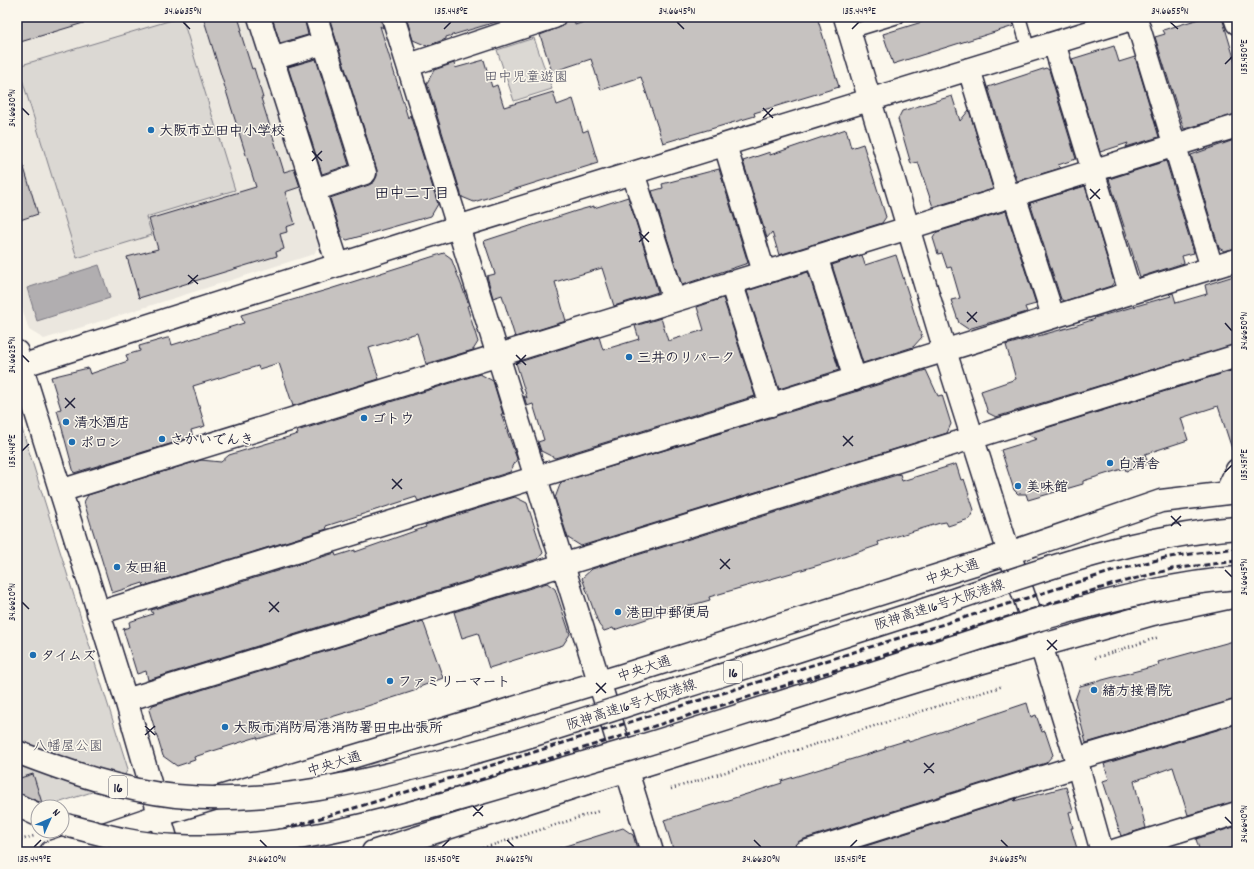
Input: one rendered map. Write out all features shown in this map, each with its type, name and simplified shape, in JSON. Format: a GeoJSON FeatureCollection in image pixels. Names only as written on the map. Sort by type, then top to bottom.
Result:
{"type":"FeatureCollection","features":[{"type":"Feature","properties":{"kind":"main road"},"geometry":{"type":"LineString","coordinates":[[259,17],[338,265]]}},
{"type":"Feature","properties":{"kind":"main road"},"geometry":{"type":"LineString","coordinates":[[314,190],[364,173],[316,17]]}},
{"type":"Feature","properties":{"kind":"main road"},"geometry":{"type":"LineString","coordinates":[[393,17],[652,852]]}},
{"type":"Feature","properties":{"kind":"main road"},"geometry":{"type":"LineString","coordinates":[[409,65],[554,17]]}},
{"type":"Feature","properties":{"kind":"main road"},"geometry":{"type":"LineString","coordinates":[[170,852],[126,700],[19,359],[338,265],[1137,17],[1174,146],[1212,268]]}},
{"type":"Feature","properties":{"kind":"main road"},"geometry":{"type":"LineString","coordinates":[[1235,17],[1237,23]]}},
{"type":"Feature","properties":{"kind":"main road"},"geometry":{"type":"LineString","coordinates":[[847,24],[907,228],[945,350],[1009,553],[1042,645],[1102,852]]}},
{"type":"Feature","properties":{"kind":"main road"},"geometry":{"type":"LineString","coordinates":[[272,59],[324,43]]}},
{"type":"Feature","properties":{"kind":"main road"},"geometry":{"type":"LineString","coordinates":[[1054,43],[1130,292]]}},
{"type":"Feature","properties":{"kind":"main road"},"geometry":{"type":"LineString","coordinates":[[969,69],[1053,316]]}},
{"type":"Feature","properties":{"kind":"main road"},"geometry":{"type":"LineString","coordinates":[[60,491],[1237,126]]}},
{"type":"Feature","properties":{"kind":"main road"},"geometry":{"type":"LineString","coordinates":[[725,145],[764,272]]}},
{"type":"Feature","properties":{"kind":"main road"},"geometry":{"type":"LineString","coordinates":[[634,173],[674,300]]}},
{"type":"Feature","properties":{"kind":"main road"},"geometry":{"type":"LineString","coordinates":[[816,256],[855,379]]}},
{"type":"Feature","properties":{"kind":"main road"},"geometry":{"type":"LineString","coordinates":[[98,613],[1237,260]]}},
{"type":"Feature","properties":{"kind":"main road"},"geometry":{"type":"LineString","coordinates":[[731,282],[771,405]]}},
{"type":"Feature","properties":{"kind":"main road"},"geometry":{"type":"LineString","coordinates":[[126,700],[563,566],[1237,356]]}},
{"type":"Feature","properties":{"kind":"main road"},"geometry":{"type":"LineString","coordinates":[[1231,492],[1237,470]]}},
{"type":"Feature","properties":{"kind":"main road","name":"中央大通"},"geometry":{"type":"LineString","coordinates":[[51,852],[160,815],[599,682],[1009,553],[1161,501],[1231,492]]}},
{"type":"Feature","properties":{"kind":"main road","name":"阪神高速16号大阪港線"},"geometry":{"type":"LineString","coordinates":[[17,752],[106,784],[177,796],[225,798],[258,797],[352,783],[498,746],[808,648],[1078,558],[1176,535],[1237,528]]}},
{"type":"Feature","properties":{"kind":"main road"},"geometry":{"type":"LineString","coordinates":[[70,826],[112,838],[177,846],[259,843],[301,838],[357,827],[406,815],[579,765],[1040,620],[1114,600],[1184,584],[1237,578]]}},
{"type":"Feature","properties":{"kind":"main road"},"geometry":{"type":"LineString","coordinates":[[373,852],[919,680],[1153,614],[1237,596]]}},
{"type":"Feature","properties":{"kind":"main road"},"geometry":{"type":"LineString","coordinates":[[805,852],[1237,711]]}},
{"type":"Feature","properties":{"kind":"main road"},"geometry":{"type":"LineString","coordinates":[[17,805],[30,811]]}},
{"type":"Feature","properties":{"kind":"main road"},"geometry":{"type":"LineString","coordinates":[[1110,852],[1237,813]]}},
{"type":"Feature","properties":{"kind":"lane"},"geometry":{"type":"LineString","coordinates":[[847,24],[898,17]]}},
{"type":"Feature","properties":{"kind":"lane"},"geometry":{"type":"LineString","coordinates":[[1019,17],[1029,51]]}},
{"type":"Feature","properties":{"kind":"path"},"geometry":{"type":"LineString","coordinates":[[1095,658],[1160,636]]}},
{"type":"Feature","properties":{"kind":"path"},"geometry":{"type":"LineString","coordinates":[[671,789],[1003,686]]}},
{"type":"Feature","properties":{"kind":"path"},"geometry":{"type":"LineString","coordinates":[[471,852],[599,811]]}},
{"type":"Feature","properties":{"kind":"shaded area","name":"大阪市立田中小学校"},"geometry":{"type":"Polygon","coordinates":[[[17,17],[249,17],[320,243],[314,254],[44,339],[29,330],[17,292],[17,17]]]}},
{"type":"Feature","properties":{"kind":"shaded area"},"geometry":{"type":"Polygon","coordinates":[[[99,265],[110,298],[37,321],[27,288],[99,265]]]}},
{"type":"Feature","properties":{"kind":"green space"},"geometry":{"type":"Polygon","coordinates":[[[182,17],[235,190],[146,217],[152,235],[77,258],[18,66],[182,17]]]}},
{"type":"Feature","properties":{"kind":"green space","name":"田中児童遊園"},"geometry":{"type":"Polygon","coordinates":[[[534,38],[552,89],[514,101],[497,50],[534,38]]]}},
{"type":"Feature","properties":{"kind":"green space","name":"八幡屋公園"},"geometry":{"type":"Polygon","coordinates":[[[17,413],[128,769],[120,783],[70,799],[30,799],[30,812],[17,816],[17,413]]]}},
{"type":"Feature","properties":{"kind":"building"},"geometry":{"type":"Polygon","coordinates":[[[17,17],[90,17],[90,21],[17,43],[17,17]]]}},
{"type":"Feature","properties":{"kind":"building"},"geometry":{"type":"Polygon","coordinates":[[[203,17],[238,17],[242,30],[240,31],[252,69],[254,68],[263,98],[261,98],[284,172],[294,169],[300,187],[285,192],[295,224],[286,227],[287,232],[280,234],[284,249],[276,252],[277,256],[139,298],[127,257],[158,249],[149,219],[256,187],[203,17]]]}},
{"type":"Feature","properties":{"kind":"building"},"geometry":{"type":"Polygon","coordinates":[[[272,17],[304,17],[308,35],[280,43],[272,17]]]}},
{"type":"Feature","properties":{"kind":"building"},"geometry":{"type":"Polygon","coordinates":[[[329,17],[381,17],[383,28],[380,26],[408,118],[410,115],[438,204],[431,216],[347,240],[342,237],[330,198],[369,185],[374,182],[377,176],[377,170],[329,17]]]}},
{"type":"Feature","properties":{"kind":"building"},"geometry":{"type":"Polygon","coordinates":[[[406,17],[498,17],[499,21],[446,37],[446,39],[427,46],[413,40],[406,17]]]}},
{"type":"Feature","properties":{"kind":"building"},"geometry":{"type":"Polygon","coordinates":[[[566,17],[574,17],[575,25],[599,17],[817,17],[839,87],[754,113],[755,116],[663,143],[641,77],[601,90],[591,59],[552,72],[540,35],[563,26],[566,17]]]}},
{"type":"Feature","properties":{"kind":"building"},"geometry":{"type":"Polygon","coordinates":[[[938,17],[1012,17],[1014,26],[893,64],[883,34],[938,17]]]}},
{"type":"Feature","properties":{"kind":"building"},"geometry":{"type":"Polygon","coordinates":[[[1205,17],[1217,17],[1223,21],[1237,68],[1237,114],[1184,129],[1155,37],[1165,34],[1163,30],[1205,17]]]}},
{"type":"Feature","properties":{"kind":"building"},"geometry":{"type":"Polygon","coordinates":[[[1114,46],[1119,62],[1135,57],[1159,137],[1126,147],[1128,143],[1100,152],[1072,59],[1114,46]]]}},
{"type":"Feature","properties":{"kind":"building"},"geometry":{"type":"Polygon","coordinates":[[[316,59],[349,165],[322,174],[288,67],[316,59]]]}},
{"type":"Feature","properties":{"kind":"building"},"geometry":{"type":"Polygon","coordinates":[[[484,60],[492,87],[497,85],[504,107],[553,92],[557,105],[573,99],[583,132],[588,130],[598,163],[474,202],[462,197],[427,83],[434,70],[454,63],[455,68],[484,60]]]}},
{"type":"Feature","properties":{"kind":"building"},"geometry":{"type":"Polygon","coordinates":[[[1046,68],[1049,70],[1076,159],[1058,165],[1061,168],[1017,181],[988,87],[1046,68]]]}},
{"type":"Feature","properties":{"kind":"building"},"geometry":{"type":"Polygon","coordinates":[[[952,96],[960,121],[969,110],[993,189],[933,207],[918,162],[911,164],[898,119],[902,111],[952,96]]]}},
{"type":"Feature","properties":{"kind":"building"},"geometry":{"type":"Polygon","coordinates":[[[846,129],[851,148],[863,144],[886,217],[882,223],[779,255],[772,232],[767,238],[743,161],[770,152],[770,155],[846,129]]]}},
{"type":"Feature","properties":{"kind":"building"},"geometry":{"type":"Polygon","coordinates":[[[1237,139],[1237,248],[1224,251],[1219,248],[1191,155],[1237,139]]]}},
{"type":"Feature","properties":{"kind":"building"},"geometry":{"type":"Polygon","coordinates":[[[21,158],[38,214],[17,221],[17,159],[21,158]]]}},
{"type":"Feature","properties":{"kind":"building"},"geometry":{"type":"Polygon","coordinates":[[[1166,161],[1194,253],[1182,256],[1184,263],[1140,277],[1109,179],[1166,161]]]}},
{"type":"Feature","properties":{"kind":"building"},"geometry":{"type":"Polygon","coordinates":[[[719,169],[748,263],[682,285],[652,191],[663,188],[662,184],[719,169]]]}},
{"type":"Feature","properties":{"kind":"building"},"geometry":{"type":"Polygon","coordinates":[[[1085,186],[1114,282],[1111,286],[1064,301],[1061,299],[1030,203],[1085,186]]]}},
{"type":"Feature","properties":{"kind":"building"},"geometry":{"type":"Polygon","coordinates":[[[628,197],[658,292],[614,306],[602,268],[555,282],[566,321],[515,337],[502,295],[493,298],[487,276],[495,274],[484,241],[576,211],[594,206],[594,208],[628,197]]]}},
{"type":"Feature","properties":{"kind":"building"},"geometry":{"type":"Polygon","coordinates":[[[1006,211],[1036,304],[1025,307],[1027,312],[968,329],[959,323],[951,300],[960,298],[951,267],[947,268],[942,253],[938,254],[933,238],[937,232],[1006,211]]]}},
{"type":"Feature","properties":{"kind":"building"},"geometry":{"type":"Polygon","coordinates":[[[444,253],[451,258],[469,305],[467,306],[478,342],[473,350],[426,364],[417,333],[369,348],[379,379],[293,406],[279,363],[259,369],[258,366],[193,386],[205,426],[191,430],[193,437],[74,473],[57,410],[61,409],[51,377],[88,368],[90,374],[128,361],[126,355],[140,351],[139,346],[167,338],[170,338],[172,345],[244,323],[241,315],[444,253]]]}},
{"type":"Feature","properties":{"kind":"building"},"geometry":{"type":"Polygon","coordinates":[[[862,255],[865,265],[896,255],[922,337],[913,347],[863,363],[832,265],[862,255]]]}},
{"type":"Feature","properties":{"kind":"building"},"geometry":{"type":"Polygon","coordinates":[[[808,272],[839,370],[779,389],[747,291],[808,272]]]}},
{"type":"Feature","properties":{"kind":"building"},"geometry":{"type":"Polygon","coordinates":[[[1237,275],[1237,344],[996,417],[988,413],[981,391],[1016,379],[1006,345],[1171,296],[1169,294],[1173,293],[1176,303],[1207,294],[1205,285],[1237,275]]]}},
{"type":"Feature","properties":{"kind":"building"},"geometry":{"type":"Polygon","coordinates":[[[723,298],[755,396],[555,458],[541,451],[538,442],[544,440],[533,404],[527,406],[524,396],[527,398],[516,363],[599,337],[603,350],[639,339],[635,326],[661,318],[668,341],[704,330],[697,307],[723,298]]]}},
{"type":"Feature","properties":{"kind":"building"},"geometry":{"type":"Polygon","coordinates":[[[1237,369],[1237,455],[1234,455],[1218,406],[1181,418],[1188,440],[1145,454],[1148,464],[1126,471],[1125,468],[1083,481],[1083,484],[1028,500],[1026,494],[1018,494],[1014,490],[1001,450],[1037,439],[1027,434],[1237,369]]]}},
{"type":"Feature","properties":{"kind":"building"},"geometry":{"type":"Polygon","coordinates":[[[926,370],[938,396],[942,395],[951,424],[947,433],[581,546],[568,538],[555,498],[561,482],[926,370]]]}},
{"type":"Feature","properties":{"kind":"building"},"geometry":{"type":"Polygon","coordinates":[[[480,374],[493,381],[503,414],[501,414],[517,459],[510,472],[418,501],[416,497],[326,526],[327,529],[144,586],[143,583],[112,593],[84,502],[88,495],[201,460],[221,462],[229,455],[298,434],[297,431],[480,374]]]}},
{"type":"Feature","properties":{"kind":"building"},"geometry":{"type":"Polygon","coordinates":[[[956,464],[961,480],[964,479],[974,510],[969,519],[948,526],[946,522],[940,523],[878,542],[879,545],[829,562],[709,597],[710,600],[664,613],[614,630],[613,628],[604,631],[599,625],[582,578],[592,569],[900,474],[902,481],[956,464]]]}},
{"type":"Feature","properties":{"kind":"building"},"geometry":{"type":"Polygon","coordinates":[[[515,497],[527,503],[543,553],[538,559],[148,680],[146,671],[137,674],[123,629],[130,627],[129,622],[153,614],[151,610],[335,553],[336,556],[355,550],[355,552],[426,527],[425,525],[515,497]]]}},
{"type":"Feature","properties":{"kind":"building"},"geometry":{"type":"Polygon","coordinates":[[[547,583],[555,589],[570,634],[563,645],[489,668],[478,633],[462,638],[454,612],[547,583]]]}},
{"type":"Feature","properties":{"kind":"building"},"geometry":{"type":"Polygon","coordinates":[[[423,621],[443,678],[417,688],[417,690],[258,739],[257,737],[194,757],[195,760],[177,766],[163,756],[149,710],[153,705],[423,621]]]}},
{"type":"Feature","properties":{"kind":"building"},"geometry":{"type":"Polygon","coordinates":[[[1237,640],[1237,699],[1086,743],[1075,700],[1080,686],[1159,665],[1158,662],[1237,640]]]}},
{"type":"Feature","properties":{"kind":"building"},"geometry":{"type":"Polygon","coordinates":[[[1027,703],[1031,717],[1036,715],[1042,732],[1045,731],[1053,755],[1046,763],[801,840],[796,844],[793,852],[674,852],[664,820],[782,783],[781,781],[885,749],[885,747],[908,740],[909,742],[1027,703]]]}},
{"type":"Feature","properties":{"kind":"building"},"geometry":{"type":"Polygon","coordinates":[[[1237,724],[1237,801],[1188,815],[1173,767],[1134,781],[1146,828],[1121,836],[1103,781],[1109,779],[1104,764],[1237,724]]]}},
{"type":"Feature","properties":{"kind":"building"},"geometry":{"type":"Polygon","coordinates":[[[33,774],[41,799],[32,799],[17,793],[17,779],[33,774]]]}},
{"type":"Feature","properties":{"kind":"building"},"geometry":{"type":"Polygon","coordinates":[[[1066,787],[1073,811],[1069,812],[1073,828],[1071,828],[1078,852],[847,852],[1017,798],[1014,801],[1066,787]]]}},
{"type":"Feature","properties":{"kind":"building"},"geometry":{"type":"Polygon","coordinates":[[[1237,826],[1237,852],[1200,852],[1196,839],[1237,826]]]}},
{"type":"Feature","properties":{"kind":"building"},"geometry":{"type":"Polygon","coordinates":[[[623,828],[633,835],[638,852],[560,852],[559,848],[623,828]]]}},
{"type":"Feature","properties":{"kind":"railway"},"geometry":{"type":"LineString","coordinates":[[206,852],[371,803],[1110,572],[1169,557],[1237,548]]}},
{"type":"Feature","properties":{"kind":"railway"},"geometry":{"type":"LineString","coordinates":[[247,852],[1114,584],[1172,569],[1237,561]]}},
{"type":"Feature","properties":{"kind":"place","name":"大阪市立田中小学校"},"geometry":{"type":"Point","coordinates":[151,130]}},
{"type":"Feature","properties":{"kind":"place","name":"三井のリパーク"},"geometry":{"type":"Point","coordinates":[629,357]}},
{"type":"Feature","properties":{"kind":"place","name":"ゴトウ"},"geometry":{"type":"Point","coordinates":[364,418]}},
{"type":"Feature","properties":{"kind":"place","name":"清水酒店"},"geometry":{"type":"Point","coordinates":[66,422]}},
{"type":"Feature","properties":{"kind":"place","name":"さかいでんき"},"geometry":{"type":"Point","coordinates":[162,439]}},
{"type":"Feature","properties":{"kind":"place","name":"ポロン"},"geometry":{"type":"Point","coordinates":[72,442]}},
{"type":"Feature","properties":{"kind":"place","name":"白清舎"},"geometry":{"type":"Point","coordinates":[1110,463]}},
{"type":"Feature","properties":{"kind":"place","name":"美味館"},"geometry":{"type":"Point","coordinates":[1018,486]}},
{"type":"Feature","properties":{"kind":"place","name":"友田組"},"geometry":{"type":"Point","coordinates":[117,567]}},
{"type":"Feature","properties":{"kind":"place","name":"港田中郵便局"},"geometry":{"type":"Point","coordinates":[618,612]}},
{"type":"Feature","properties":{"kind":"place","name":"タイムズ"},"geometry":{"type":"Point","coordinates":[33,655]}},
{"type":"Feature","properties":{"kind":"place","name":"ファミリーマート"},"geometry":{"type":"Point","coordinates":[390,681]}},
{"type":"Feature","properties":{"kind":"place","name":"緒方接骨院"},"geometry":{"type":"Point","coordinates":[1094,690]}},
{"type":"Feature","properties":{"kind":"place","name":"大阪市消防局港消防署田中出張所"},"geometry":{"type":"Point","coordinates":[225,727]}},
{"type":"Feature","properties":{"kind":"district","name":"田中二丁目"},"geometry":{"type":"Point","coordinates":[412,193]}}]}
